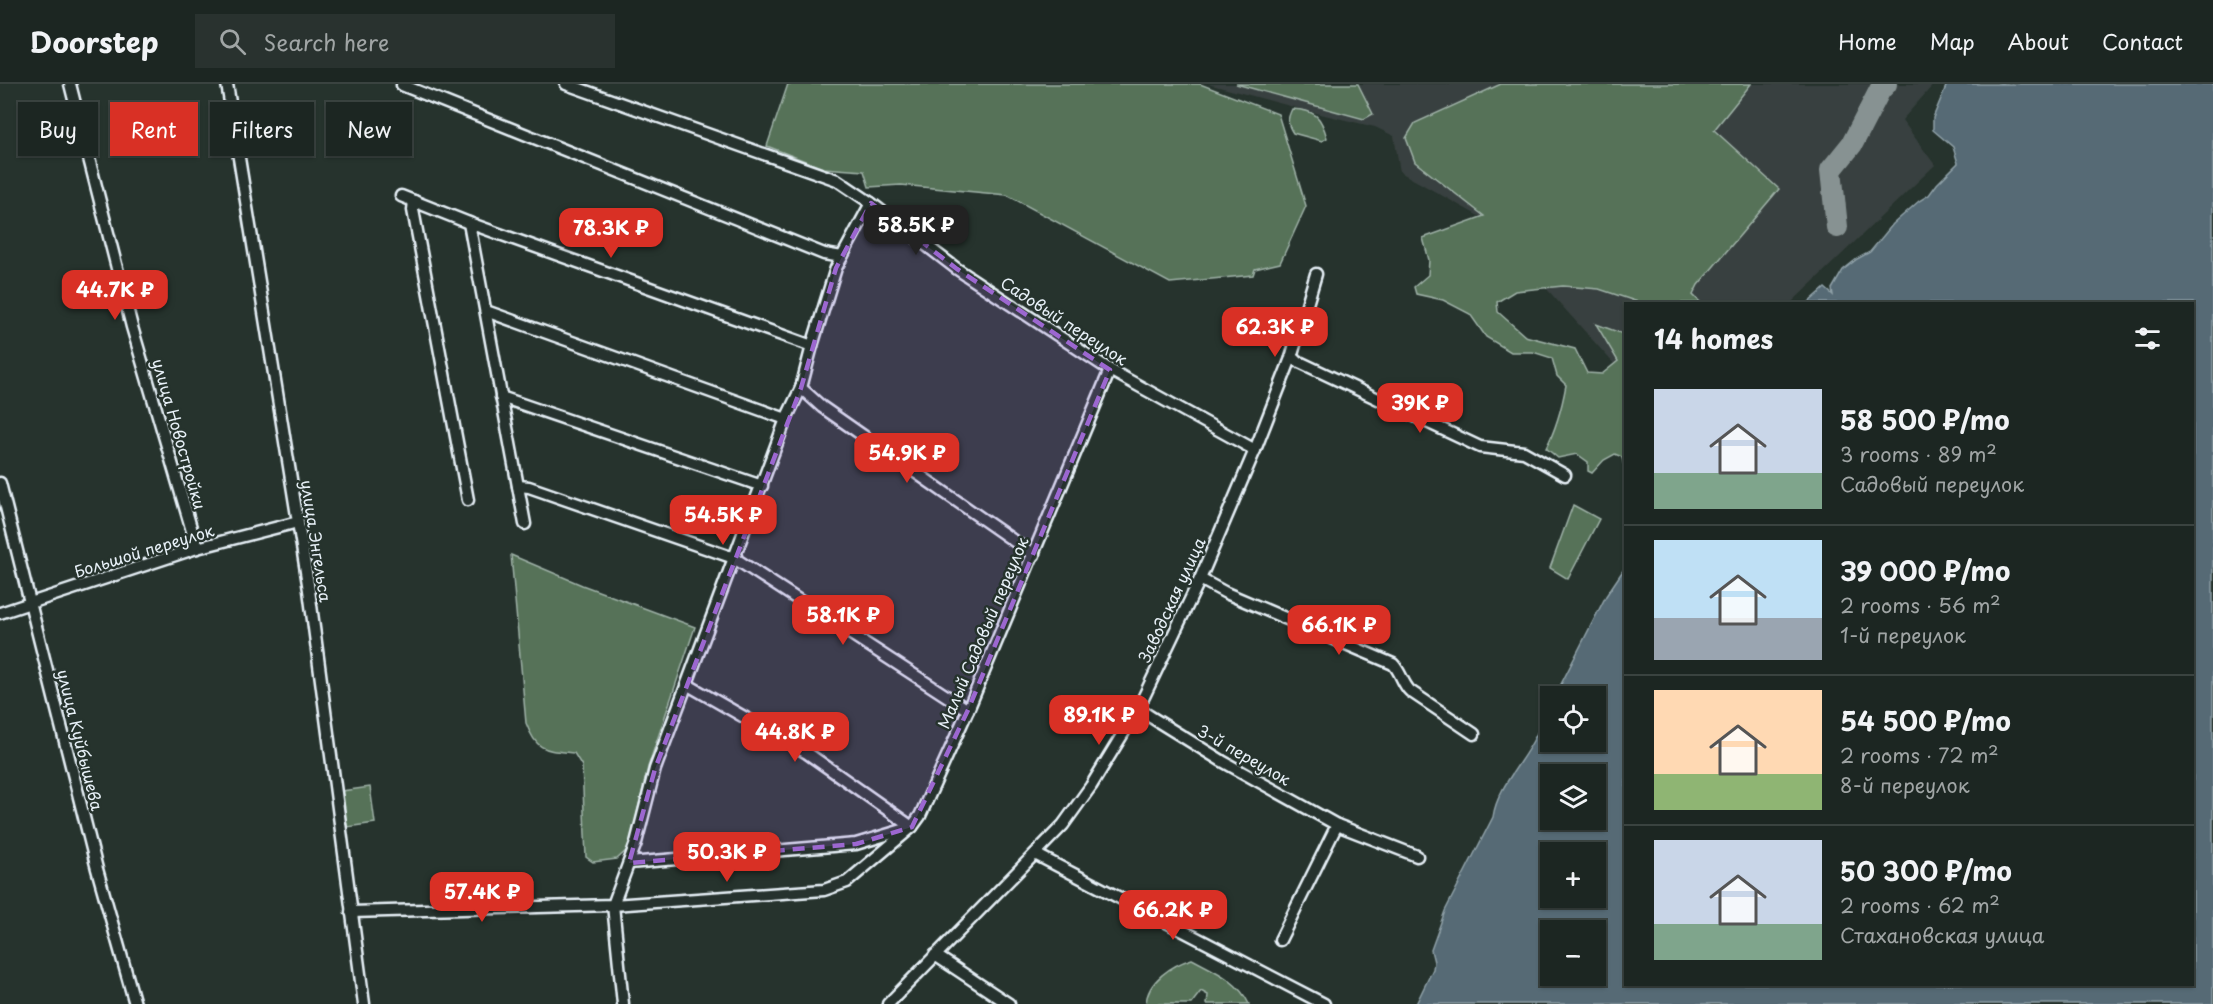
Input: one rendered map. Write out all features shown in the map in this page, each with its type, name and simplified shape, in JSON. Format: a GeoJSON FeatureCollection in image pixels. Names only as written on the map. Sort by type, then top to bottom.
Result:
{"type":"FeatureCollection","features":[{"type":"Feature","properties":{"kind":"street","name":"улица Новостройки"},"geometry":{"type":"LineString","coordinates":[[70,84],[132,327],[197,548]]}},
{"type":"Feature","properties":{"kind":"street","name":"улица Энгельса"},"geometry":{"type":"LineString","coordinates":[[227,84],[309,590],[364,1004]]}},
{"type":"Feature","properties":{"kind":"street","name":"Садовый переулок"},"geometry":{"type":"LineString","coordinates":[[566,84],[837,180],[957,269],[1110,370],[1255,450]]}},
{"type":"Feature","properties":{"kind":"street"},"geometry":{"type":"LineString","coordinates":[[402,85],[824,254],[842,257]]}},
{"type":"Feature","properties":{"kind":"street"},"geometry":{"type":"LineString","coordinates":[[401,196],[469,223],[812,346]]}},
{"type":"Feature","properties":{"kind":"street"},"geometry":{"type":"LineString","coordinates":[[414,201],[412,210],[468,500]]}},
{"type":"Feature","properties":{"kind":"street"},"geometry":{"type":"LineString","coordinates":[[622,1004],[613,905],[629,863],[655,769],[786,419],[801,388],[836,268],[871,203]]}},
{"type":"Feature","properties":{"kind":"street"},"geometry":{"type":"LineString","coordinates":[[469,223],[525,524]]}},
{"type":"Feature","properties":{"kind":"street","name":"Заводская улица"},"geometry":{"type":"LineString","coordinates":[[888,1004],[1035,854],[1079,805],[1138,709],[1200,579],[1255,450],[1291,358],[1316,274]]}},
{"type":"Feature","properties":{"kind":"street"},"geometry":{"type":"LineString","coordinates":[[486,311],[786,419]]}},
{"type":"Feature","properties":{"kind":"street"},"geometry":{"type":"LineString","coordinates":[[1291,358],[1480,447],[1524,452],[1565,475]]}},
{"type":"Feature","properties":{"kind":"street","name":"Малый Садовый переулок"},"geometry":{"type":"LineString","coordinates":[[613,905],[824,890],[847,882],[912,827],[920,816],[968,710],[1034,555],[1070,461],[1110,370]]}},
{"type":"Feature","properties":{"kind":"street"},"geometry":{"type":"LineString","coordinates":[[801,388],[822,407],[1034,555]]}},
{"type":"Feature","properties":{"kind":"street"},"geometry":{"type":"LineString","coordinates":[[501,397],[762,486]]}},
{"type":"Feature","properties":{"kind":"street","name":"улица Куйбышева"},"geometry":{"type":"LineString","coordinates":[[0,483],[97,869],[135,1004]]}},
{"type":"Feature","properties":{"kind":"street"},"geometry":{"type":"LineString","coordinates":[[518,486],[529,487],[734,558],[968,710]]}},
{"type":"Feature","properties":{"kind":"street","name":"Большой переулок"},"geometry":{"type":"LineString","coordinates":[[0,613],[197,548],[298,522]]}},
{"type":"Feature","properties":{"kind":"street"},"geometry":{"type":"LineString","coordinates":[[1200,579],[1226,593],[1393,664],[1404,685],[1410,691],[1474,734]]}},
{"type":"Feature","properties":{"kind":"street"},"geometry":{"type":"LineString","coordinates":[[688,685],[807,753],[912,827]]}},
{"type":"Feature","properties":{"kind":"street","name":"3-й переулок"},"geometry":{"type":"LineString","coordinates":[[1138,709],[1222,761],[1337,825],[1417,856]]}},
{"type":"Feature","properties":{"kind":"street"},"geometry":{"type":"LineString","coordinates":[[1280,940],[1337,825]]}},
{"type":"Feature","properties":{"kind":"street"},"geometry":{"type":"LineString","coordinates":[[629,863],[856,844],[912,827]]}},
{"type":"Feature","properties":{"kind":"street"},"geometry":{"type":"LineString","coordinates":[[1035,854],[1324,1004]]}},
{"type":"Feature","properties":{"kind":"street"},"geometry":{"type":"LineString","coordinates":[[351,912],[613,905]]}},
{"type":"Feature","properties":{"kind":"street"},"geometry":{"type":"LineString","coordinates":[[935,955],[1009,1004]]}},
{"type":"Feature","properties":{"kind":"highlighted area"},"geometry":{"type":"Polygon","coordinates":[[[871,203],[957,269],[1110,370],[968,710],[912,827],[856,844],[629,863],[655,769],[801,388],[836,268],[871,203]]]}},
{"type":"Feature","properties":{"kind":"shaded area"},"geometry":{"type":"Polygon","coordinates":[[[1208,84],[1934,84],[1902,120],[1935,165],[1792,302],[1624,302],[1624,382],[1615,365],[1484,219],[1400,172],[1394,136],[1375,127],[1208,84]]]}},
{"type":"Feature","properties":{"kind":"green space"},"geometry":{"type":"Polygon","coordinates":[[[788,84],[1200,84],[1278,114],[1306,206],[1280,263],[1255,269],[1253,275],[1170,283],[1007,195],[901,185],[869,187],[864,171],[823,168],[767,146],[788,84]]]}},
{"type":"Feature","properties":{"kind":"green space"},"geometry":{"type":"Polygon","coordinates":[[[1236,84],[1358,84],[1373,114],[1364,119],[1236,84]]]}},
{"type":"Feature","properties":{"kind":"green space"},"geometry":{"type":"Polygon","coordinates":[[[1501,84],[1751,84],[1714,130],[1779,189],[1698,285],[1693,295],[1700,302],[1638,302],[1599,289],[1563,286],[1515,291],[1497,302],[1498,312],[1525,336],[1575,349],[1587,373],[1602,374],[1618,361],[1596,324],[1624,334],[1624,466],[1622,457],[1615,454],[1604,460],[1592,473],[1588,471],[1588,462],[1577,454],[1558,458],[1546,448],[1558,418],[1566,385],[1557,376],[1552,358],[1533,352],[1511,352],[1486,337],[1470,314],[1443,300],[1416,294],[1414,287],[1428,275],[1429,260],[1423,238],[1484,216],[1415,162],[1406,138],[1415,123],[1501,84]]]}},
{"type":"Feature","properties":{"kind":"green space"},"geometry":{"type":"Polygon","coordinates":[[[1292,109],[1306,111],[1316,116],[1327,138],[1322,141],[1293,133],[1288,121],[1292,109]]]}},
{"type":"Feature","properties":{"kind":"green space"},"geometry":{"type":"Polygon","coordinates":[[[1573,505],[1599,519],[1568,579],[1550,568],[1573,505]]]}},
{"type":"Feature","properties":{"kind":"green space"},"geometry":{"type":"Polygon","coordinates":[[[511,555],[582,585],[695,627],[648,767],[629,848],[617,859],[593,862],[586,857],[582,766],[574,753],[543,748],[534,740],[526,723],[511,555]]]}},
{"type":"Feature","properties":{"kind":"green space"},"geometry":{"type":"Polygon","coordinates":[[[370,787],[375,823],[347,827],[342,791],[370,787]]]}},
{"type":"Feature","properties":{"kind":"green space"},"geometry":{"type":"Polygon","coordinates":[[[1192,959],[1232,982],[1249,1004],[1207,1004],[1208,995],[1201,991],[1191,1004],[1146,1004],[1151,988],[1162,975],[1192,959]]]}},
{"type":"Feature","properties":{"kind":"water"},"geometry":{"type":"Polygon","coordinates":[[[1947,84],[2213,84],[2213,1004],[1416,1004],[1433,969],[1431,950],[1445,911],[1493,817],[1500,796],[1540,726],[1540,752],[1606,752],[1606,686],[1560,686],[1606,596],[1624,569],[1624,986],[2194,986],[2194,302],[1809,302],[1825,288],[1833,295],[1832,289],[1843,270],[1870,252],[1893,224],[1929,195],[1958,163],[1953,147],[1933,130],[1933,118],[1947,84]]]}},
{"type":"Feature","properties":{"kind":"taxiway"},"geometry":{"type":"LineString","coordinates":[[1837,227],[1831,170],[1852,144],[1880,90],[1886,84]]}}]}
